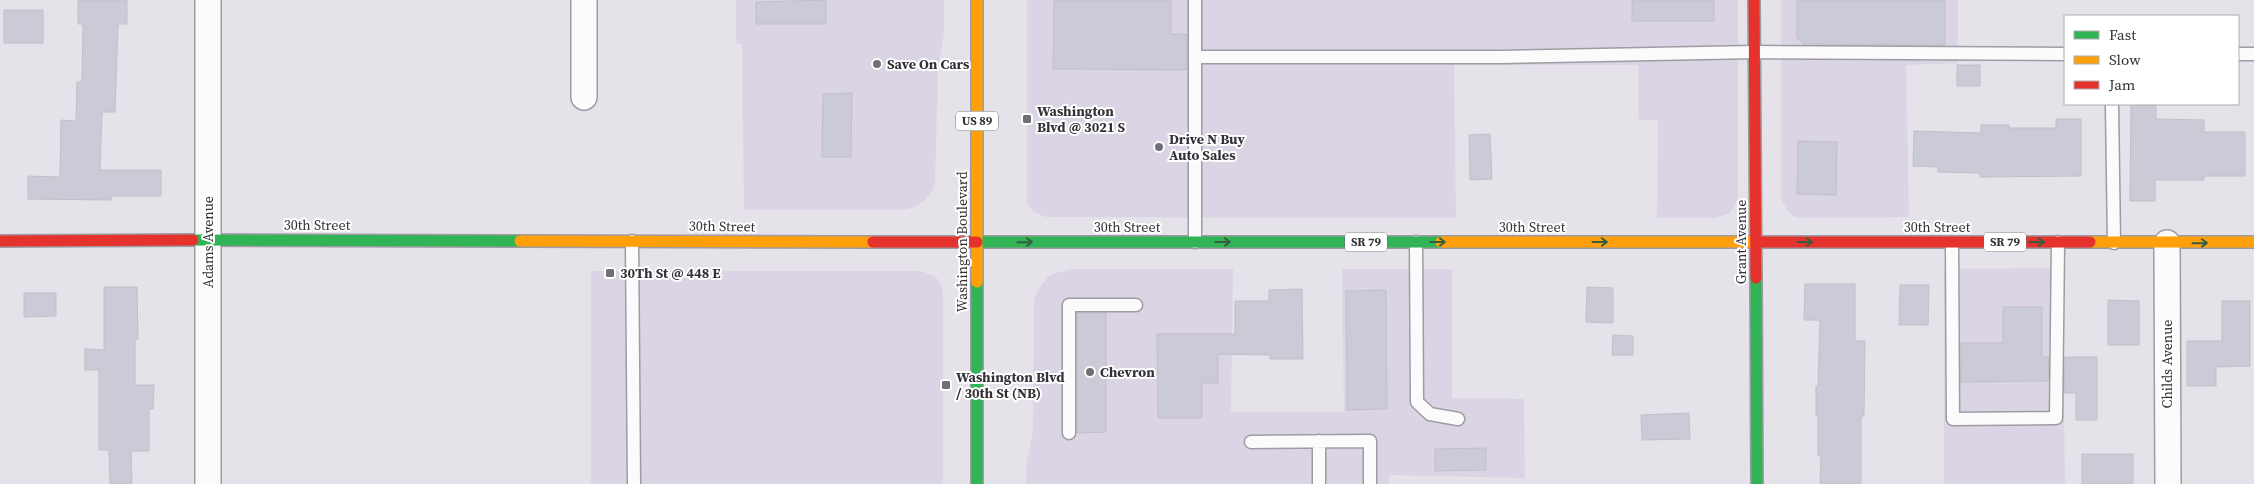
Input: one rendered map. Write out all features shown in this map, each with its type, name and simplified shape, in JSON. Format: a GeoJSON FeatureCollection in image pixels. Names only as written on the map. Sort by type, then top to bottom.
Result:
{"type":"FeatureCollection","features":[{"type":"Feature","properties":{"kind":"main road","name":"Washington Boulevard"},"geometry":{"type":"LineString","coordinates":[[976,0],[977,484]]}},
{"type":"Feature","properties":{"kind":"main road","name":"Grant Avenue"},"geometry":{"type":"LineString","coordinates":[[1754,0],[1757,484]]}},
{"type":"Feature","properties":{"kind":"main road","name":"30th Street"},"geometry":{"type":"LineString","coordinates":[[0,241],[2254,242]]}},
{"type":"Feature","properties":{"kind":"street","name":"Adams Avenue"},"geometry":{"type":"LineString","coordinates":[[208,0],[208,484]]}},
{"type":"Feature","properties":{"kind":"street"},"geometry":{"type":"LineString","coordinates":[[584,0],[584,97]]}},
{"type":"Feature","properties":{"kind":"street","name":"Childs Avenue"},"geometry":{"type":"LineString","coordinates":[[2167,243],[2168,484]]}},
{"type":"Feature","properties":{"kind":"lane"},"geometry":{"type":"LineString","coordinates":[[1195,0],[1195,242]]}},
{"type":"Feature","properties":{"kind":"lane"},"geometry":{"type":"LineString","coordinates":[[1195,57],[1501,57],[1754,52],[2064,54]]}},
{"type":"Feature","properties":{"kind":"lane"},"geometry":{"type":"LineString","coordinates":[[2239,54],[2254,54]]}},
{"type":"Feature","properties":{"kind":"lane"},"geometry":{"type":"LineString","coordinates":[[2112,105],[2114,243]]}},
{"type":"Feature","properties":{"kind":"lane"},"geometry":{"type":"LineString","coordinates":[[632,240],[634,484]]}},
{"type":"Feature","properties":{"kind":"lane"},"geometry":{"type":"LineString","coordinates":[[1416,242],[1417,402],[1430,414],[1458,419]]}},
{"type":"Feature","properties":{"kind":"lane"},"geometry":{"type":"LineString","coordinates":[[1952,242],[1953,419],[2056,418],[2058,242]]}},
{"type":"Feature","properties":{"kind":"lane"},"geometry":{"type":"LineString","coordinates":[[1069,433],[1069,305],[1136,305]]}},
{"type":"Feature","properties":{"kind":"lane"},"geometry":{"type":"LineString","coordinates":[[1319,441],[1319,484]]}},
{"type":"Feature","properties":{"kind":"lane"},"geometry":{"type":"LineString","coordinates":[[1251,442],[1370,441],[1370,484]]}},
{"type":"Feature","properties":{"kind":"shaded area"},"geometry":{"type":"Polygon","coordinates":[[[736,0],[944,0],[944,33],[938,68],[935,182],[933,190],[925,200],[912,208],[901,210],[744,210],[742,44],[736,43],[736,0]]]}},
{"type":"Feature","properties":{"kind":"shaded area"},"geometry":{"type":"Polygon","coordinates":[[[1027,0],[1738,0],[1738,196],[1736,204],[1729,214],[1714,218],[1657,218],[1658,120],[1639,120],[1638,65],[1454,65],[1456,218],[1046,217],[1035,213],[1027,203],[1027,0]]]}},
{"type":"Feature","properties":{"kind":"shaded area"},"geometry":{"type":"Polygon","coordinates":[[[1781,0],[1958,0],[1958,63],[1906,65],[1909,217],[1801,218],[1793,216],[1786,208],[1781,198],[1781,0]]]}},
{"type":"Feature","properties":{"kind":"shaded area"},"geometry":{"type":"Polygon","coordinates":[[[2062,268],[2065,484],[1944,484],[1944,269],[2062,268]]]}},
{"type":"Feature","properties":{"kind":"shaded area"},"geometry":{"type":"Polygon","coordinates":[[[1072,269],[1233,269],[1231,412],[1344,412],[1342,269],[1452,269],[1452,398],[1524,399],[1525,478],[1389,475],[1389,484],[1026,484],[1027,461],[1033,431],[1034,299],[1047,278],[1055,273],[1072,269]]]}},
{"type":"Feature","properties":{"kind":"shaded area"},"geometry":{"type":"Polygon","coordinates":[[[591,271],[921,271],[936,277],[943,290],[943,484],[591,484],[591,271]]]}},
{"type":"Feature","properties":{"kind":"building"},"geometry":{"type":"Polygon","coordinates":[[[78,0],[127,0],[127,24],[118,24],[115,112],[102,112],[100,170],[161,170],[161,196],[111,196],[111,200],[28,199],[28,176],[60,177],[61,120],[76,121],[77,82],[82,82],[83,24],[78,24],[78,0]]]}},
{"type":"Feature","properties":{"kind":"building"},"geometry":{"type":"Polygon","coordinates":[[[826,0],[826,24],[756,24],[756,2],[826,0]]]}},
{"type":"Feature","properties":{"kind":"building"},"geometry":{"type":"Polygon","coordinates":[[[1054,0],[1171,0],[1171,34],[1187,34],[1187,70],[1053,69],[1054,0]]]}},
{"type":"Feature","properties":{"kind":"building"},"geometry":{"type":"Polygon","coordinates":[[[1632,0],[1714,0],[1714,21],[1632,21],[1632,0]]]}},
{"type":"Feature","properties":{"kind":"building"},"geometry":{"type":"Polygon","coordinates":[[[1797,0],[1945,0],[1945,45],[1804,44],[1797,38],[1797,0]]]}},
{"type":"Feature","properties":{"kind":"building"},"geometry":{"type":"Polygon","coordinates":[[[4,10],[43,10],[43,43],[4,43],[4,10]]]}},
{"type":"Feature","properties":{"kind":"building"},"geometry":{"type":"Polygon","coordinates":[[[1957,65],[1980,65],[1980,86],[1957,86],[1957,65]]]}},
{"type":"Feature","properties":{"kind":"building"},"geometry":{"type":"Polygon","coordinates":[[[852,93],[851,157],[822,157],[823,94],[852,93]]]}},
{"type":"Feature","properties":{"kind":"building"},"geometry":{"type":"Polygon","coordinates":[[[2131,105],[2156,105],[2156,119],[2204,120],[2204,132],[2245,132],[2245,176],[2204,176],[2204,180],[2155,180],[2155,201],[2130,201],[2131,105]]]}},
{"type":"Feature","properties":{"kind":"building"},"geometry":{"type":"Polygon","coordinates":[[[2056,119],[2081,119],[2081,176],[1980,177],[1980,173],[1938,172],[1938,167],[1913,166],[1914,131],[1981,133],[1981,125],[2009,125],[2009,128],[2056,128],[2056,119]]]}},
{"type":"Feature","properties":{"kind":"building"},"geometry":{"type":"Polygon","coordinates":[[[1490,134],[1492,179],[1470,180],[1469,135],[1490,134]]]}},
{"type":"Feature","properties":{"kind":"building"},"geometry":{"type":"Polygon","coordinates":[[[1798,141],[1837,142],[1836,195],[1797,194],[1798,141]]]}},
{"type":"Feature","properties":{"kind":"building"},"geometry":{"type":"Polygon","coordinates":[[[1805,284],[1855,284],[1855,341],[1865,341],[1864,416],[1861,416],[1861,484],[1820,484],[1821,456],[1818,456],[1816,386],[1818,386],[1820,320],[1804,320],[1805,284]]]}},
{"type":"Feature","properties":{"kind":"building"},"geometry":{"type":"Polygon","coordinates":[[[1900,285],[1929,285],[1928,325],[1899,325],[1900,285]]]}},
{"type":"Feature","properties":{"kind":"building"},"geometry":{"type":"Polygon","coordinates":[[[104,287],[137,287],[138,339],[135,339],[135,385],[154,385],[153,409],[149,409],[149,451],[131,451],[132,484],[110,484],[109,450],[99,450],[99,370],[85,370],[85,349],[104,350],[104,287]]]}},
{"type":"Feature","properties":{"kind":"building"},"geometry":{"type":"Polygon","coordinates":[[[1587,287],[1613,288],[1613,323],[1586,322],[1587,287]]]}},
{"type":"Feature","properties":{"kind":"building"},"geometry":{"type":"Polygon","coordinates":[[[1302,289],[1303,359],[1270,359],[1270,355],[1218,354],[1218,383],[1202,383],[1202,418],[1158,418],[1157,334],[1235,334],[1235,301],[1269,301],[1269,290],[1302,289]]]}},
{"type":"Feature","properties":{"kind":"building"},"geometry":{"type":"Polygon","coordinates":[[[1386,290],[1387,409],[1347,410],[1346,291],[1386,290]]]}},
{"type":"Feature","properties":{"kind":"building"},"geometry":{"type":"Polygon","coordinates":[[[24,293],[56,293],[56,316],[24,317],[24,293]]]}},
{"type":"Feature","properties":{"kind":"building"},"geometry":{"type":"Polygon","coordinates":[[[2108,300],[2139,301],[2139,345],[2108,345],[2108,300]]]}},
{"type":"Feature","properties":{"kind":"building"},"geometry":{"type":"Polygon","coordinates":[[[2222,301],[2250,301],[2250,366],[2216,367],[2216,386],[2187,386],[2187,341],[2222,341],[2222,301]]]}},
{"type":"Feature","properties":{"kind":"building"},"geometry":{"type":"Polygon","coordinates":[[[2003,307],[2042,307],[2042,357],[2049,357],[2048,381],[1961,382],[1961,343],[2003,343],[2003,307]]]}},
{"type":"Feature","properties":{"kind":"building","name":"Chevron"},"geometry":{"type":"Polygon","coordinates":[[[1077,313],[1106,313],[1106,432],[1077,433],[1077,313]]]}},
{"type":"Feature","properties":{"kind":"building"},"geometry":{"type":"Polygon","coordinates":[[[1613,335],[1633,336],[1633,355],[1612,355],[1613,335]]]}},
{"type":"Feature","properties":{"kind":"building"},"geometry":{"type":"Polygon","coordinates":[[[2065,357],[2097,357],[2097,420],[2076,420],[2076,393],[2064,393],[2065,357]]]}},
{"type":"Feature","properties":{"kind":"building"},"geometry":{"type":"Polygon","coordinates":[[[1689,413],[1690,439],[1642,440],[1641,415],[1689,413]]]}},
{"type":"Feature","properties":{"kind":"building"},"geometry":{"type":"Polygon","coordinates":[[[1486,448],[1486,470],[1435,471],[1435,449],[1486,448]]]}},
{"type":"Feature","properties":{"kind":"building"},"geometry":{"type":"Polygon","coordinates":[[[2082,454],[2133,454],[2133,484],[2082,484],[2082,454]]]}},
{"type":"Feature","properties":{"kind":"traffic: fast"},"geometry":{"type":"LineString","coordinates":[[193,240],[520,241]]}},
{"type":"Feature","properties":{"kind":"traffic: fast"},"geometry":{"type":"LineString","coordinates":[[977,242],[1441,242]]}},
{"type":"Feature","properties":{"kind":"traffic: fast"},"geometry":{"type":"LineString","coordinates":[[1756,278],[1757,484]]}},
{"type":"Feature","properties":{"kind":"traffic: fast"},"geometry":{"type":"LineString","coordinates":[[977,282],[977,484]]}},
{"type":"Feature","properties":{"kind":"traffic: slow"},"geometry":{"type":"LineString","coordinates":[[977,0],[977,282]]}},
{"type":"Feature","properties":{"kind":"traffic: slow"},"geometry":{"type":"LineString","coordinates":[[520,241],[873,242]]}},
{"type":"Feature","properties":{"kind":"traffic: slow"},"geometry":{"type":"LineString","coordinates":[[1441,242],[1756,242]]}},
{"type":"Feature","properties":{"kind":"traffic: slow"},"geometry":{"type":"LineString","coordinates":[[2090,242],[2254,242]]}},
{"type":"Feature","properties":{"kind":"traffic: jam"},"geometry":{"type":"LineString","coordinates":[[1754,0],[1756,278]]}},
{"type":"Feature","properties":{"kind":"traffic: jam"},"geometry":{"type":"LineString","coordinates":[[0,241],[193,240]]}},
{"type":"Feature","properties":{"kind":"traffic: jam"},"geometry":{"type":"LineString","coordinates":[[873,242],[977,242]]}},
{"type":"Feature","properties":{"kind":"traffic: jam"},"geometry":{"type":"LineString","coordinates":[[1756,242],[2090,242]]}},
{"type":"Feature","properties":{"kind":"place","name":"Save On Cars"},"geometry":{"type":"Point","coordinates":[877,64]}},
{"type":"Feature","properties":{"kind":"place","name":"Washington Blvd @ 3021 S"},"geometry":{"type":"Point","coordinates":[1027,119]}},
{"type":"Feature","properties":{"kind":"place","name":"Drive N Buy Auto Sales"},"geometry":{"type":"Point","coordinates":[1159,147]}},
{"type":"Feature","properties":{"kind":"place","name":"30Th St @ 448 E"},"geometry":{"type":"Point","coordinates":[610,273]}},
{"type":"Feature","properties":{"kind":"place","name":"Chevron"},"geometry":{"type":"Point","coordinates":[1090,372]}},
{"type":"Feature","properties":{"kind":"place","name":"Washington Blvd / 30th St (NB)"},"geometry":{"type":"Point","coordinates":[946,385]}}]}
